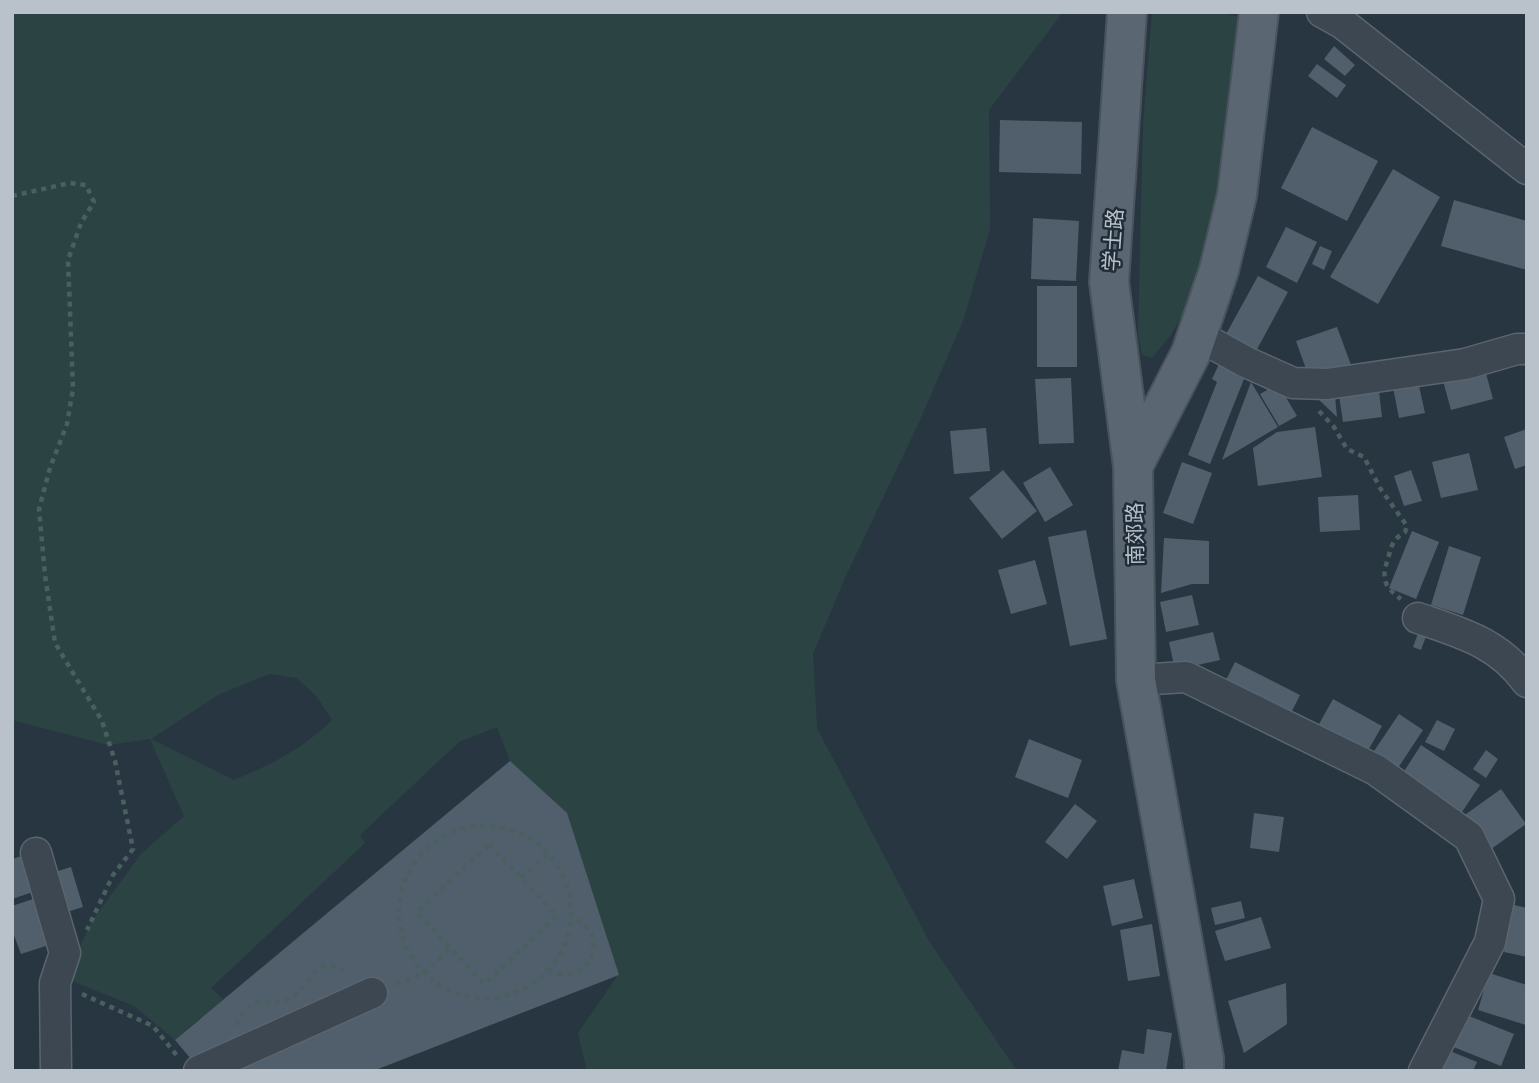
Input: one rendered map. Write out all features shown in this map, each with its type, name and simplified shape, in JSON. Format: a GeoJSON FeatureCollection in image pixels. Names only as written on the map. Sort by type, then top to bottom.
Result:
{"type":"FeatureCollection","features":[{"type":"Feature","properties":{"kind":"main road","name":"学士路"},"geometry":{"type":"LineString","coordinates":[[1127,12],[1110,282],[1133,466]]}},
{"type":"Feature","properties":{"kind":"main road","name":"南郊路"},"geometry":{"type":"LineString","coordinates":[[1204,1071],[1136,680],[1133,466],[1191,353],[1219,270],[1237,195],[1258,12]]}},
{"type":"Feature","properties":{"kind":"street"},"geometry":{"type":"LineString","coordinates":[[1322,12],[1342,23],[1527,169]]}},
{"type":"Feature","properties":{"kind":"street"},"geometry":{"type":"LineString","coordinates":[[1198,335],[1246,362],[1293,383],[1327,384],[1465,364],[1517,349],[1527,349]]}},
{"type":"Feature","properties":{"kind":"street"},"geometry":{"type":"LineString","coordinates":[[1418,618],[1494,648],[1517,668],[1527,682]]}},
{"type":"Feature","properties":{"kind":"street"},"geometry":{"type":"LineString","coordinates":[[1136,680],[1186,677],[1376,770],[1469,836],[1499,899],[1490,942],[1424,1071]]}},
{"type":"Feature","properties":{"kind":"street"},"geometry":{"type":"LineString","coordinates":[[36,853],[65,953],[55,983],[56,1071]]}},
{"type":"Feature","properties":{"kind":"street"},"geometry":{"type":"LineString","coordinates":[[192,1068],[372,993]]}},
{"type":"Feature","properties":{"kind":"path"},"geometry":{"type":"LineString","coordinates":[[12,196],[70,183],[86,185],[94,202],[81,223],[68,260],[73,389],[67,424],[50,468],[39,509],[55,643],[102,722],[115,761],[133,849],[113,875],[83,940],[65,953]]}},
{"type":"Feature","properties":{"kind":"path"},"geometry":{"type":"LineString","coordinates":[[1293,383],[1306,402],[1327,419],[1347,449],[1364,457],[1380,488],[1407,526],[1405,532],[1396,538],[1391,546],[1384,568],[1384,578],[1398,597],[1413,607],[1418,618]]}},
{"type":"Feature","properties":{"kind":"path"},"geometry":{"type":"LineString","coordinates":[[487,825],[515,831],[540,846],[547,854],[560,868],[570,896],[571,926],[562,954],[543,977],[518,993],[489,999],[461,996],[436,984],[416,965],[403,940],[398,913],[402,885],[415,861],[435,841],[460,829],[487,825]]}},
{"type":"Feature","properties":{"kind":"path"},"geometry":{"type":"LineString","coordinates":[[489,844],[557,916],[484,984],[450,948],[416,913],[489,844]]}},
{"type":"Feature","properties":{"kind":"path"},"geometry":{"type":"LineString","coordinates":[[521,878],[547,854]]}},
{"type":"Feature","properties":{"kind":"path"},"geometry":{"type":"LineString","coordinates":[[548,971],[558,975],[569,974],[589,963],[594,951],[591,931],[577,919],[571,918]]}},
{"type":"Feature","properties":{"kind":"path"},"geometry":{"type":"LineString","coordinates":[[425,973],[450,948]]}},
{"type":"Feature","properties":{"kind":"path"},"geometry":{"type":"LineString","coordinates":[[55,983],[153,1026],[192,1068]]}},
{"type":"Feature","properties":{"kind":"green space"},"geometry":{"type":"Polygon","coordinates":[[[12,12],[1063,12],[989,110],[990,229],[963,321],[920,420],[844,580],[813,654],[817,728],[929,941],[1017,1071],[587,1071],[578,1033],[618,975],[221,1045],[201,1017],[175,1040],[134,1006],[65,978],[92,921],[141,854],[184,816],[150,739],[108,745],[12,720],[12,12]],[[269,674],[218,695],[151,739],[234,780],[274,762],[310,739],[332,720],[317,697],[297,678],[269,674]],[[497,727],[459,742],[360,835],[365,843],[211,988],[223,999],[510,761],[497,727]]]}},
{"type":"Feature","properties":{"kind":"green space"},"geometry":{"type":"Polygon","coordinates":[[[1152,12],[1217,12],[1250,19],[1201,284],[1170,336],[1152,358],[1142,355],[1138,335],[1143,124],[1152,12]]]}},
{"type":"Feature","properties":{"kind":"building"},"geometry":{"type":"Polygon","coordinates":[[[1334,46],[1355,65],[1345,76],[1324,59],[1334,46]]]}},
{"type":"Feature","properties":{"kind":"building"},"geometry":{"type":"Polygon","coordinates":[[[1317,64],[1346,85],[1337,98],[1308,76],[1317,64]]]}},
{"type":"Feature","properties":{"kind":"building"},"geometry":{"type":"Polygon","coordinates":[[[1000,120],[1082,122],[1081,174],[999,172],[1000,120]]]}},
{"type":"Feature","properties":{"kind":"building"},"geometry":{"type":"Polygon","coordinates":[[[1312,127],[1378,161],[1347,221],[1281,188],[1312,127]]]}},
{"type":"Feature","properties":{"kind":"building"},"geometry":{"type":"Polygon","coordinates":[[[1393,169],[1440,197],[1378,304],[1330,277],[1393,169]]]}},
{"type":"Feature","properties":{"kind":"building"},"geometry":{"type":"Polygon","coordinates":[[[1454,200],[1527,221],[1527,270],[1441,246],[1454,200]]]}},
{"type":"Feature","properties":{"kind":"building"},"geometry":{"type":"Polygon","coordinates":[[[1033,218],[1079,221],[1076,281],[1031,279],[1033,218]]]}},
{"type":"Feature","properties":{"kind":"building"},"geometry":{"type":"Polygon","coordinates":[[[1286,227],[1317,242],[1297,283],[1266,267],[1286,227]]]}},
{"type":"Feature","properties":{"kind":"building"},"geometry":{"type":"Polygon","coordinates":[[[1320,246],[1332,251],[1324,270],[1312,264],[1320,246]]]}},
{"type":"Feature","properties":{"kind":"building"},"geometry":{"type":"Polygon","coordinates":[[[1258,276],[1288,292],[1255,353],[1225,336],[1258,276]]]}},
{"type":"Feature","properties":{"kind":"building"},"geometry":{"type":"Polygon","coordinates":[[[1037,286],[1077,286],[1077,367],[1037,367],[1037,286]]]}},
{"type":"Feature","properties":{"kind":"building"},"geometry":{"type":"Polygon","coordinates":[[[1337,327],[1351,365],[1310,380],[1296,341],[1337,327]]]}},
{"type":"Feature","properties":{"kind":"building"},"geometry":{"type":"Polygon","coordinates":[[[1220,362],[1246,374],[1210,464],[1188,455],[1217,382],[1212,379],[1220,362]]]}},
{"type":"Feature","properties":{"kind":"building"},"geometry":{"type":"Polygon","coordinates":[[[1484,366],[1493,399],[1451,410],[1442,377],[1484,366]]]}},
{"type":"Feature","properties":{"kind":"building"},"geometry":{"type":"Polygon","coordinates":[[[1417,377],[1425,413],[1399,418],[1392,382],[1417,377]]]}},
{"type":"Feature","properties":{"kind":"building"},"geometry":{"type":"Polygon","coordinates":[[[1071,378],[1074,443],[1039,444],[1035,379],[1071,378]]]}},
{"type":"Feature","properties":{"kind":"building"},"geometry":{"type":"Polygon","coordinates":[[[1251,382],[1278,427],[1222,460],[1251,382]]]}},
{"type":"Feature","properties":{"kind":"building"},"geometry":{"type":"Polygon","coordinates":[[[1378,383],[1382,417],[1343,422],[1338,389],[1378,383]]]}},
{"type":"Feature","properties":{"kind":"building"},"geometry":{"type":"Polygon","coordinates":[[[1278,384],[1297,416],[1279,426],[1260,394],[1278,384]]]}},
{"type":"Feature","properties":{"kind":"building"},"geometry":{"type":"Polygon","coordinates":[[[1335,396],[1337,417],[1316,397],[1335,396]]]}},
{"type":"Feature","properties":{"kind":"building"},"geometry":{"type":"Polygon","coordinates":[[[1315,427],[1322,477],[1258,486],[1253,448],[1277,432],[1315,427]]]}},
{"type":"Feature","properties":{"kind":"building"},"geometry":{"type":"Polygon","coordinates":[[[986,428],[990,471],[954,474],[950,431],[986,428]]]}},
{"type":"Feature","properties":{"kind":"building"},"geometry":{"type":"Polygon","coordinates":[[[1527,429],[1527,465],[1515,469],[1504,437],[1527,429]]]}},
{"type":"Feature","properties":{"kind":"building"},"geometry":{"type":"Polygon","coordinates":[[[1469,453],[1478,490],[1441,498],[1432,462],[1469,453]]]}},
{"type":"Feature","properties":{"kind":"building"},"geometry":{"type":"Polygon","coordinates":[[[1182,462],[1212,473],[1193,524],[1163,513],[1182,462]]]}},
{"type":"Feature","properties":{"kind":"building"},"geometry":{"type":"Polygon","coordinates":[[[1050,467],[1073,505],[1045,522],[1023,483],[1050,467]]]}},
{"type":"Feature","properties":{"kind":"building"},"geometry":{"type":"Polygon","coordinates":[[[1003,470],[1037,511],[1002,539],[969,498],[1003,470]]]}},
{"type":"Feature","properties":{"kind":"building"},"geometry":{"type":"Polygon","coordinates":[[[1411,470],[1422,501],[1404,506],[1394,476],[1411,470]]]}},
{"type":"Feature","properties":{"kind":"building"},"geometry":{"type":"Polygon","coordinates":[[[1358,495],[1360,530],[1320,532],[1318,497],[1358,495]]]}},
{"type":"Feature","properties":{"kind":"building"},"geometry":{"type":"Polygon","coordinates":[[[1086,530],[1107,639],[1070,646],[1048,537],[1086,530]]]}},
{"type":"Feature","properties":{"kind":"building"},"geometry":{"type":"Polygon","coordinates":[[[1412,531],[1439,542],[1416,599],[1389,588],[1412,531]]]}},
{"type":"Feature","properties":{"kind":"building"},"geometry":{"type":"Polygon","coordinates":[[[1164,538],[1209,541],[1209,584],[1192,584],[1161,593],[1164,538]]]}},
{"type":"Feature","properties":{"kind":"building"},"geometry":{"type":"Polygon","coordinates":[[[1449,546],[1481,557],[1463,615],[1431,605],[1449,546]]]}},
{"type":"Feature","properties":{"kind":"building"},"geometry":{"type":"Polygon","coordinates":[[[1035,560],[1047,604],[1011,614],[998,570],[1035,560]]]}},
{"type":"Feature","properties":{"kind":"building"},"geometry":{"type":"Polygon","coordinates":[[[1192,595],[1199,625],[1166,632],[1160,602],[1192,595]]]}},
{"type":"Feature","properties":{"kind":"building"},"geometry":{"type":"Polygon","coordinates":[[[1420,628],[1428,631],[1421,650],[1413,647],[1420,628]]]}},
{"type":"Feature","properties":{"kind":"building"},"geometry":{"type":"Polygon","coordinates":[[[1213,632],[1220,660],[1175,670],[1169,642],[1213,632]]]}},
{"type":"Feature","properties":{"kind":"building"},"geometry":{"type":"Polygon","coordinates":[[[1235,662],[1300,695],[1290,715],[1225,682],[1235,662]]]}},
{"type":"Feature","properties":{"kind":"building"},"geometry":{"type":"Polygon","coordinates":[[[1333,699],[1382,726],[1366,754],[1318,726],[1333,699]]]}},
{"type":"Feature","properties":{"kind":"building"},"geometry":{"type":"Polygon","coordinates":[[[1399,714],[1423,730],[1396,771],[1372,754],[1399,714]]]}},
{"type":"Feature","properties":{"kind":"building"},"geometry":{"type":"Polygon","coordinates":[[[1437,720],[1455,729],[1444,751],[1425,742],[1437,720]]]}},
{"type":"Feature","properties":{"kind":"building"},"geometry":{"type":"Polygon","coordinates":[[[1029,739],[1082,760],[1068,798],[1015,777],[1029,739]]]}},
{"type":"Feature","properties":{"kind":"building"},"geometry":{"type":"Polygon","coordinates":[[[1421,745],[1480,785],[1460,815],[1401,776],[1421,745]]]}},
{"type":"Feature","properties":{"kind":"building"},"geometry":{"type":"Polygon","coordinates":[[[1486,750],[1498,759],[1486,778],[1473,769],[1486,750]]]}},
{"type":"Feature","properties":{"kind":"building"},"geometry":{"type":"Polygon","coordinates":[[[510,761],[567,813],[619,975],[373,1071],[201,1071],[175,1040],[510,761]]]}},
{"type":"Feature","properties":{"kind":"building"},"geometry":{"type":"Polygon","coordinates":[[[1501,789],[1526,824],[1487,852],[1462,817],[1501,789]]]}},
{"type":"Feature","properties":{"kind":"building"},"geometry":{"type":"Polygon","coordinates":[[[1075,804],[1097,821],[1067,859],[1045,842],[1075,804]]]}},
{"type":"Feature","properties":{"kind":"building"},"geometry":{"type":"Polygon","coordinates":[[[1254,813],[1284,817],[1279,852],[1250,848],[1254,813]]]}},
{"type":"Feature","properties":{"kind":"building"},"geometry":{"type":"Polygon","coordinates":[[[25,855],[36,891],[12,899],[12,859],[25,855]]]}},
{"type":"Feature","properties":{"kind":"building"},"geometry":{"type":"Polygon","coordinates":[[[71,867],[83,907],[67,912],[55,872],[71,867]]]}},
{"type":"Feature","properties":{"kind":"building"},"geometry":{"type":"Polygon","coordinates":[[[1134,879],[1143,918],[1112,926],[1103,886],[1134,879]]]}},
{"type":"Feature","properties":{"kind":"building"},"geometry":{"type":"Polygon","coordinates":[[[39,897],[55,943],[21,954],[12,930],[12,906],[39,897]]]}},
{"type":"Feature","properties":{"kind":"building"},"geometry":{"type":"Polygon","coordinates":[[[1241,901],[1245,918],[1215,925],[1211,908],[1241,901]]]}},
{"type":"Feature","properties":{"kind":"building"},"geometry":{"type":"Polygon","coordinates":[[[1514,905],[1527,908],[1527,957],[1504,952],[1514,905]]]}},
{"type":"Feature","properties":{"kind":"building"},"geometry":{"type":"Polygon","coordinates":[[[1261,917],[1271,948],[1225,961],[1215,931],[1261,917]]]}},
{"type":"Feature","properties":{"kind":"building"},"geometry":{"type":"Polygon","coordinates":[[[1152,924],[1160,976],[1128,981],[1120,930],[1152,924]]]}},
{"type":"Feature","properties":{"kind":"building"},"geometry":{"type":"Polygon","coordinates":[[[1489,973],[1527,985],[1526,1025],[1478,1010],[1489,973]]]}},
{"type":"Feature","properties":{"kind":"building"},"geometry":{"type":"Polygon","coordinates":[[[1286,983],[1287,1024],[1244,1053],[1228,1001],[1286,983]]]}},
{"type":"Feature","properties":{"kind":"building"},"geometry":{"type":"Polygon","coordinates":[[[1464,1014],[1514,1034],[1501,1066],[1451,1046],[1464,1014]]]}},
{"type":"Feature","properties":{"kind":"building"},"geometry":{"type":"Polygon","coordinates":[[[1147,1029],[1172,1033],[1166,1071],[1118,1071],[1122,1050],[1144,1054],[1147,1029]]]}},
{"type":"Feature","properties":{"kind":"building"},"geometry":{"type":"Polygon","coordinates":[[[1450,1051],[1477,1062],[1473,1071],[1442,1071],[1450,1051]]]}}]}
